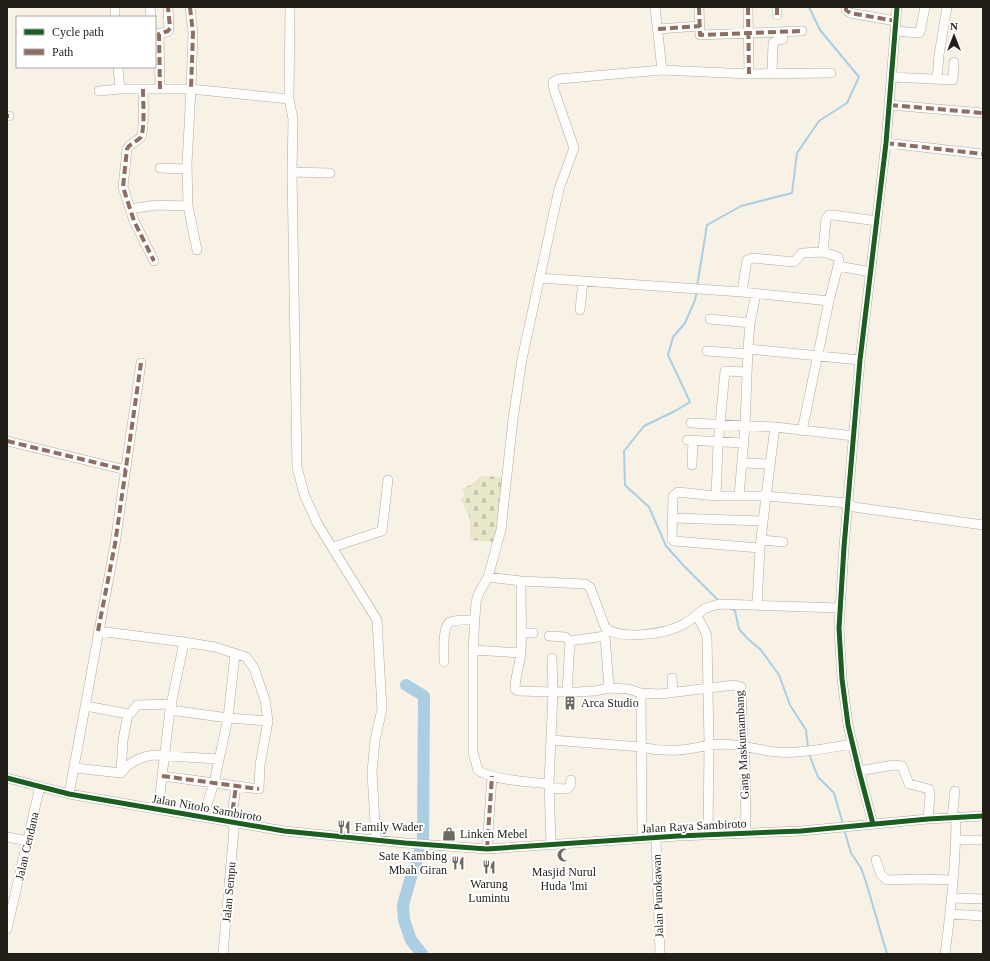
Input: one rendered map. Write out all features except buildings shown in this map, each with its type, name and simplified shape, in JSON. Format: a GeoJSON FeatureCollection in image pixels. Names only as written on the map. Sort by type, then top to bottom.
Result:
{"type":"FeatureCollection","features":[{"type":"Feature","properties":{"kind":"street"},"geometry":{"type":"LineString","coordinates":[[160,89],[157,34],[169,30],[168,7]]}},
{"type":"Feature","properties":{"kind":"street"},"geometry":{"type":"LineString","coordinates":[[190,7],[193,33],[192,89],[187,169],[188,206],[197,250]]}},
{"type":"Feature","properties":{"kind":"street"},"geometry":{"type":"LineString","coordinates":[[290,7],[289,99],[292,114],[297,467],[304,494],[317,523],[377,620],[382,709],[375,740],[372,772],[376,840]]}},
{"type":"Feature","properties":{"kind":"street"},"geometry":{"type":"LineString","coordinates":[[654,7],[662,70]]}},
{"type":"Feature","properties":{"kind":"street"},"geometry":{"type":"LineString","coordinates":[[699,7],[700,34],[802,31]]}},
{"type":"Feature","properties":{"kind":"street"},"geometry":{"type":"LineString","coordinates":[[748,7],[748,74]]}},
{"type":"Feature","properties":{"kind":"street"},"geometry":{"type":"LineString","coordinates":[[846,7],[846,10],[850,13],[896,21]]}},
{"type":"Feature","properties":{"kind":"street"},"geometry":{"type":"LineString","coordinates":[[873,824],[848,725],[842,679],[839,628],[860,360],[890,105],[897,7]]}},
{"type":"Feature","properties":{"kind":"street"},"geometry":{"type":"LineString","coordinates":[[895,31],[920,32],[922,30],[925,7]]}},
{"type":"Feature","properties":{"kind":"street"},"geometry":{"type":"LineString","coordinates":[[937,80],[939,55],[947,7]]}},
{"type":"Feature","properties":{"kind":"street"},"geometry":{"type":"LineString","coordinates":[[658,29],[700,26]]}},
{"type":"Feature","properties":{"kind":"street"},"geometry":{"type":"LineString","coordinates":[[772,73],[773,43],[783,39]]}},
{"type":"Feature","properties":{"kind":"street"},"geometry":{"type":"LineString","coordinates":[[891,77],[953,80],[954,62]]}},
{"type":"Feature","properties":{"kind":"street"},"geometry":{"type":"LineString","coordinates":[[118,68],[120,89]]}},
{"type":"Feature","properties":{"kind":"street"},"geometry":{"type":"LineString","coordinates":[[571,780],[570,786],[567,789],[492,776],[478,770],[473,752],[473,650],[476,602],[488,577],[501,530],[516,394],[522,359],[559,189],[574,148],[554,90],[553,82],[559,79],[662,70],[748,74],[830,73]]}},
{"type":"Feature","properties":{"kind":"street"},"geometry":{"type":"LineString","coordinates":[[99,91],[120,89],[192,89],[289,99]]}},
{"type":"Feature","properties":{"kind":"street"},"geometry":{"type":"LineString","coordinates":[[143,89],[143,130],[138,140],[130,144],[127,149],[122,184],[134,221],[154,261]]}},
{"type":"Feature","properties":{"kind":"street"},"geometry":{"type":"LineString","coordinates":[[890,105],[983,113]]}},
{"type":"Feature","properties":{"kind":"street"},"geometry":{"type":"LineString","coordinates":[[886,143],[983,154]]}},
{"type":"Feature","properties":{"kind":"street"},"geometry":{"type":"LineString","coordinates":[[160,168],[187,169]]}},
{"type":"Feature","properties":{"kind":"street"},"geometry":{"type":"LineString","coordinates":[[292,172],[330,173]]}},
{"type":"Feature","properties":{"kind":"street"},"geometry":{"type":"LineString","coordinates":[[130,209],[156,205],[188,206]]}},
{"type":"Feature","properties":{"kind":"street"},"geometry":{"type":"LineString","coordinates":[[823,252],[826,222],[829,216],[833,215],[877,221]]}},
{"type":"Feature","properties":{"kind":"street"},"geometry":{"type":"LineString","coordinates":[[742,292],[747,260],[753,258],[794,262],[802,253],[823,252],[838,257],[838,266],[829,301],[802,431]]}},
{"type":"Feature","properties":{"kind":"street"},"geometry":{"type":"LineString","coordinates":[[838,266],[871,272]]}},
{"type":"Feature","properties":{"kind":"street"},"geometry":{"type":"LineString","coordinates":[[539,278],[692,288],[829,301]]}},
{"type":"Feature","properties":{"kind":"street"},"geometry":{"type":"LineString","coordinates":[[580,310],[582,281]]}},
{"type":"Feature","properties":{"kind":"street"},"geometry":{"type":"LineString","coordinates":[[739,496],[745,426],[750,323],[756,294]]}},
{"type":"Feature","properties":{"kind":"street"},"geometry":{"type":"LineString","coordinates":[[710,319],[750,323]]}},
{"type":"Feature","properties":{"kind":"street"},"geometry":{"type":"LineString","coordinates":[[707,351],[817,356],[860,360]]}},
{"type":"Feature","properties":{"kind":"street"},"geometry":{"type":"LineString","coordinates":[[70,794],[98,631],[115,544],[141,363]]}},
{"type":"Feature","properties":{"kind":"street"},"geometry":{"type":"LineString","coordinates":[[716,496],[724,371],[747,372]]}},
{"type":"Feature","properties":{"kind":"street"},"geometry":{"type":"LineString","coordinates":[[692,465],[693,423],[775,427],[854,436]]}},
{"type":"Feature","properties":{"kind":"street"},"geometry":{"type":"LineString","coordinates":[[757,606],[763,521],[769,464],[775,427]]}},
{"type":"Feature","properties":{"kind":"street"},"geometry":{"type":"LineString","coordinates":[[692,440],[743,443]]}},
{"type":"Feature","properties":{"kind":"street"},"geometry":{"type":"LineString","coordinates":[[7,441],[126,470]]}},
{"type":"Feature","properties":{"kind":"street"},"geometry":{"type":"LineString","coordinates":[[742,463],[769,464]]}},
{"type":"Feature","properties":{"kind":"street"},"geometry":{"type":"LineString","coordinates":[[333,547],[382,530],[388,480]]}},
{"type":"Feature","properties":{"kind":"street"},"geometry":{"type":"LineString","coordinates":[[783,542],[761,544],[674,542],[672,539],[673,496],[678,492],[716,496],[766,496],[848,503],[854,507],[983,525]]}},
{"type":"Feature","properties":{"kind":"street"},"geometry":{"type":"LineString","coordinates":[[672,518],[763,521]]}},
{"type":"Feature","properties":{"kind":"street"},"geometry":{"type":"LineString","coordinates":[[488,577],[521,581],[585,584],[590,587],[606,632],[609,688]]}},
{"type":"Feature","properties":{"kind":"street"},"geometry":{"type":"LineString","coordinates":[[521,581],[521,653],[517,669],[515,689],[518,691],[567,693],[595,691],[609,688],[628,689],[641,693],[660,694],[709,688]]}},
{"type":"Feature","properties":{"kind":"street"},"geometry":{"type":"LineString","coordinates":[[549,636],[565,637],[570,640],[606,632],[639,635],[667,630],[680,626],[697,616],[705,609],[719,604],[741,606],[840,608]]}},
{"type":"Feature","properties":{"kind":"street"},"geometry":{"type":"LineString","coordinates":[[697,616],[707,637],[709,688],[708,835]]}},
{"type":"Feature","properties":{"kind":"street"},"geometry":{"type":"LineString","coordinates":[[444,662],[444,634],[447,624],[455,621],[475,620]]}},
{"type":"Feature","properties":{"kind":"street"},"geometry":{"type":"LineString","coordinates":[[98,631],[215,647],[246,657],[254,668],[265,700],[268,721],[260,765],[259,789],[162,776]]}},
{"type":"Feature","properties":{"kind":"street"},"geometry":{"type":"LineString","coordinates":[[522,633],[533,633]]}},
{"type":"Feature","properties":{"kind":"street"},"geometry":{"type":"LineString","coordinates":[[567,693],[570,640]]}},
{"type":"Feature","properties":{"kind":"street"},"geometry":{"type":"LineString","coordinates":[[158,810],[171,707],[184,642]]}},
{"type":"Feature","properties":{"kind":"street"},"geometry":{"type":"LineString","coordinates":[[473,650],[521,653]]}},
{"type":"Feature","properties":{"kind":"street"},"geometry":{"type":"LineString","coordinates":[[203,817],[214,783],[228,718],[235,654]]}},
{"type":"Feature","properties":{"kind":"street"},"geometry":{"type":"LineString","coordinates":[[551,844],[549,786],[553,692],[552,658]]}},
{"type":"Feature","properties":{"kind":"street"},"geometry":{"type":"LineString","coordinates":[[672,678],[673,692]]}},
{"type":"Feature","properties":{"kind":"street","name":"Gang Maskumambang"},"geometry":{"type":"LineString","coordinates":[[709,688],[734,685],[741,687],[743,746],[745,760],[746,834]]}},
{"type":"Feature","properties":{"kind":"street"},"geometry":{"type":"LineString","coordinates":[[641,693],[642,839]]}},
{"type":"Feature","properties":{"kind":"street"},"geometry":{"type":"LineString","coordinates":[[121,772],[123,740],[128,714],[131,713],[136,705],[171,707],[228,718],[268,721]]}},
{"type":"Feature","properties":{"kind":"street"},"geometry":{"type":"LineString","coordinates":[[86,706],[128,714]]}},
{"type":"Feature","properties":{"kind":"street"},"geometry":{"type":"LineString","coordinates":[[551,740],[642,747],[655,750],[679,750],[709,745],[743,746],[777,752],[802,751],[852,744]]}},
{"type":"Feature","properties":{"kind":"street"},"geometry":{"type":"LineString","coordinates":[[121,772],[127,765],[146,756],[164,755],[218,759]]}},
{"type":"Feature","properties":{"kind":"street"},"geometry":{"type":"LineString","coordinates":[[859,770],[894,765],[902,766],[909,784],[929,789],[930,796],[928,819]]}},
{"type":"Feature","properties":{"kind":"street"},"geometry":{"type":"LineString","coordinates":[[75,768],[121,772]]}},
{"type":"Feature","properties":{"kind":"street"},"geometry":{"type":"LineString","coordinates":[[487,849],[492,776]]}},
{"type":"Feature","properties":{"kind":"street","name":"Jalan Nitolo Sambiroto"},"geometry":{"type":"LineString","coordinates":[[7,778],[70,794],[203,817],[234,824],[284,831],[405,843]]}},
{"type":"Feature","properties":{"kind":"street","name":"Jalan Cendana"},"geometry":{"type":"LineString","coordinates":[[7,929],[9,913],[40,786]]}},
{"type":"Feature","properties":{"kind":"street","name":"Jalan Sempu"},"geometry":{"type":"LineString","coordinates":[[223,954],[236,786]]}},
{"type":"Feature","properties":{"kind":"street"},"geometry":{"type":"LineString","coordinates":[[945,954],[952,898],[956,840],[954,817],[955,791]]}},
{"type":"Feature","properties":{"kind":"street","name":"Jalan Raya Sambiroto"},"geometry":{"type":"LineString","coordinates":[[405,843],[487,849],[551,844],[746,834],[983,816]]}},
{"type":"Feature","properties":{"kind":"street"},"geometry":{"type":"LineString","coordinates":[[7,836],[28,840]]}},
{"type":"Feature","properties":{"kind":"street","name":"Jalan Punokawan"},"geometry":{"type":"LineString","coordinates":[[656,838],[660,954]]}},
{"type":"Feature","properties":{"kind":"street"},"geometry":{"type":"LineString","coordinates":[[956,840],[983,840]]}},
{"type":"Feature","properties":{"kind":"street"},"geometry":{"type":"LineString","coordinates":[[876,860],[881,875],[887,880],[953,880]]}},
{"type":"Feature","properties":{"kind":"street"},"geometry":{"type":"LineString","coordinates":[[952,898],[983,898]]}},
{"type":"Feature","properties":{"kind":"street"},"geometry":{"type":"LineString","coordinates":[[950,914],[983,916]]}},
{"type":"Feature","properties":{"kind":"green space"},"geometry":{"type":"Polygon","coordinates":[[[481,476],[502,477],[495,542],[470,540],[469,516],[461,500],[465,495],[462,489],[472,484],[481,476]]]}},
{"type":"Feature","properties":{"kind":"waterway"},"geometry":{"type":"LineString","coordinates":[[697,287],[707,225],[741,206],[792,193],[797,153],[819,121],[847,103],[859,77],[820,30],[809,7]]}},
{"type":"Feature","properties":{"kind":"waterway"},"geometry":{"type":"LineString","coordinates":[[697,291],[695,300],[685,323],[673,337],[668,355],[690,402],[644,426],[624,451],[625,485],[649,507],[666,546],[719,601]]}},
{"type":"Feature","properties":{"kind":"waterway"},"geometry":{"type":"LineString","coordinates":[[730,608],[735,611],[739,629],[761,650],[779,675],[790,705],[806,730],[808,748]]}},
{"type":"Feature","properties":{"kind":"waterway"},"geometry":{"type":"LineString","coordinates":[[406,685],[424,696],[423,844],[413,870],[403,905],[404,920],[411,940],[422,954]]}},
{"type":"Feature","properties":{"kind":"waterway"},"geometry":{"type":"LineString","coordinates":[[809,754],[818,777],[834,793],[843,824]]}},
{"type":"Feature","properties":{"kind":"waterway"},"geometry":{"type":"LineString","coordinates":[[844,829],[851,853],[861,868],[866,882],[887,954]]}},
{"type":"Feature","properties":{"kind":"marked path"},"geometry":{"type":"LineString","coordinates":[[160,89],[159,34],[168,31],[170,28],[168,7]]}},
{"type":"Feature","properties":{"kind":"marked path"},"geometry":{"type":"LineString","coordinates":[[190,7],[193,33],[191,89]]}},
{"type":"Feature","properties":{"kind":"marked path"},"geometry":{"type":"LineString","coordinates":[[699,7],[700,35],[802,31]]}},
{"type":"Feature","properties":{"kind":"marked path"},"geometry":{"type":"LineString","coordinates":[[748,7],[749,74]]}},
{"type":"Feature","properties":{"kind":"marked path"},"geometry":{"type":"LineString","coordinates":[[777,7],[777,15]]}},
{"type":"Feature","properties":{"kind":"marked path"},"geometry":{"type":"LineString","coordinates":[[846,7],[846,10],[850,13],[896,21]]}},
{"type":"Feature","properties":{"kind":"marked path"},"geometry":{"type":"LineString","coordinates":[[658,29],[700,26]]}},
{"type":"Feature","properties":{"kind":"marked path"},"geometry":{"type":"LineString","coordinates":[[143,89],[142,133],[141,137],[127,149],[123,187],[134,221],[154,261]]}},
{"type":"Feature","properties":{"kind":"marked path"},"geometry":{"type":"LineString","coordinates":[[890,105],[983,113]]}},
{"type":"Feature","properties":{"kind":"marked path"},"geometry":{"type":"LineString","coordinates":[[886,143],[983,154]]}},
{"type":"Feature","properties":{"kind":"marked path"},"geometry":{"type":"LineString","coordinates":[[98,631],[115,544],[141,363]]}},
{"type":"Feature","properties":{"kind":"marked path"},"geometry":{"type":"LineString","coordinates":[[7,441],[126,470]]}},
{"type":"Feature","properties":{"kind":"marked path"},"geometry":{"type":"LineString","coordinates":[[162,776],[259,789]]}},
{"type":"Feature","properties":{"kind":"marked path"},"geometry":{"type":"LineString","coordinates":[[487,849],[492,776]]}},
{"type":"Feature","properties":{"kind":"marked path"},"geometry":{"type":"LineString","coordinates":[[231,822],[236,786]]}},
{"type":"Feature","properties":{"kind":"cycle path"},"geometry":{"type":"LineString","coordinates":[[873,824],[848,725],[842,679],[839,628],[844,547],[860,360],[886,143],[897,7]]}},
{"type":"Feature","properties":{"kind":"cycle path"},"geometry":{"type":"LineString","coordinates":[[7,778],[69,794],[284,831],[405,843],[487,849],[678,836],[801,831],[928,819],[983,816]]}},
{"type":"Feature","properties":{"kind":"place","name":"Arca Studio"},"geometry":{"type":"Point","coordinates":[570,703]}},
{"type":"Feature","properties":{"kind":"place","name":"Family Wader"},"geometry":{"type":"Point","coordinates":[344,827]}},
{"type":"Feature","properties":{"kind":"place","name":"Linken Mebel"},"geometry":{"type":"Point","coordinates":[449,834]}},
{"type":"Feature","properties":{"kind":"place","name":"Masjid Nurul Huda 'lmi"},"geometry":{"type":"Point","coordinates":[564,855]}},
{"type":"Feature","properties":{"kind":"place","name":"Sate Kambing Mbah Giran"},"geometry":{"type":"Point","coordinates":[458,863]}},
{"type":"Feature","properties":{"kind":"place","name":"Warung Lumintu"},"geometry":{"type":"Point","coordinates":[489,867]}}]}
